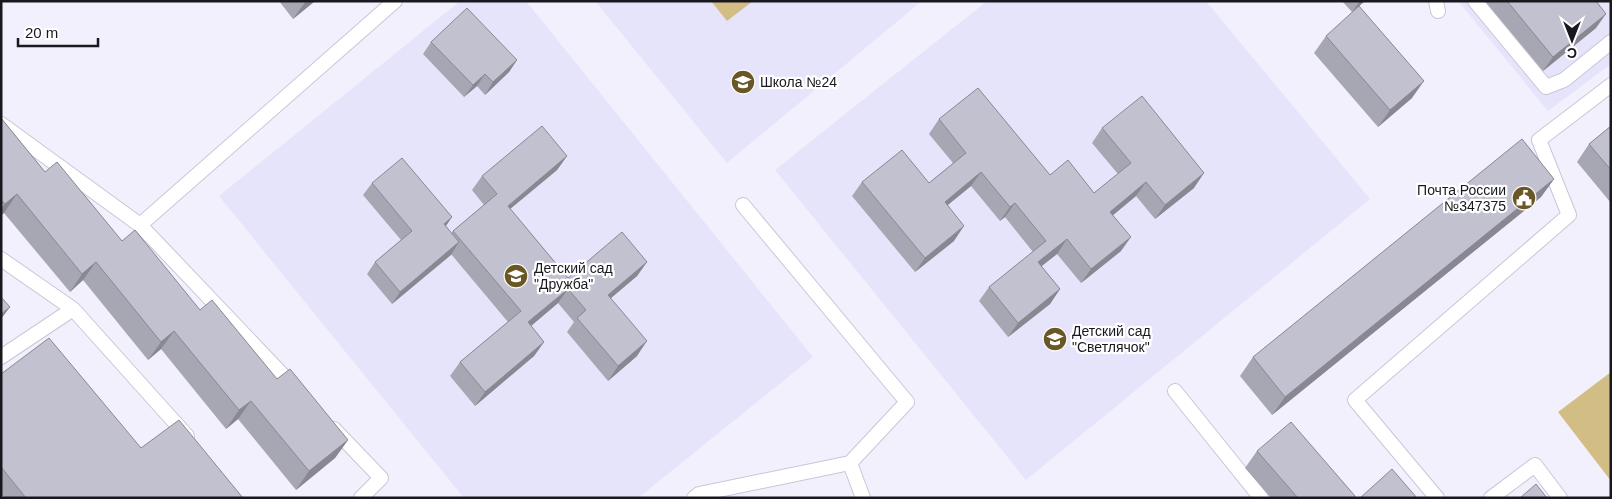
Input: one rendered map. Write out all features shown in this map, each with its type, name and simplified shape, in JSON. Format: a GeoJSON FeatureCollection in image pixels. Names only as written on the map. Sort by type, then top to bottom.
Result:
{"type":"FeatureCollection","features":[{"type":"Feature","properties":{"kind":"lane"},"geometry":{"type":"LineString","coordinates":[[140,225],[395,1]]}},
{"type":"Feature","properties":{"kind":"lane"},"geometry":{"type":"LineString","coordinates":[[1475,1],[1546,87],[1564,80],[1611,42]]}},
{"type":"Feature","properties":{"kind":"lane"},"geometry":{"type":"LineString","coordinates":[[1437,498],[1355,400],[1569,215],[1539,140],[1611,85]]}},
{"type":"Feature","properties":{"kind":"lane"},"geometry":{"type":"LineString","coordinates":[[1,124],[140,225],[305,399]]}},
{"type":"Feature","properties":{"kind":"lane"},"geometry":{"type":"LineString","coordinates":[[694,498],[699,494],[850,463],[907,402],[743,205]]}},
{"type":"Feature","properties":{"kind":"lane"},"geometry":{"type":"LineString","coordinates":[[1,259],[73,309],[197,447]]}},
{"type":"Feature","properties":{"kind":"lane"},"geometry":{"type":"LineString","coordinates":[[1,358],[73,309]]}},
{"type":"Feature","properties":{"kind":"lane"},"geometry":{"type":"LineString","coordinates":[[1175,391],[1261,498]]}},
{"type":"Feature","properties":{"kind":"lane"},"geometry":{"type":"LineString","coordinates":[[326,420],[381,478],[361,498]]}},
{"type":"Feature","properties":{"kind":"lane"},"geometry":{"type":"LineString","coordinates":[[850,463],[863,498]]}},
{"type":"Feature","properties":{"kind":"lane"},"geometry":{"type":"LineString","coordinates":[[1491,498],[1534,465],[1560,498]]}},
{"type":"Feature","properties":{"kind":"shaded area","name":"Детский сад \"Дружба\""},"geometry":{"type":"Polygon","coordinates":[[[460,1],[526,1],[813,357],[638,498],[464,498],[219,196],[460,1]]]}},
{"type":"Feature","properties":{"kind":"shaded area","name":"Школа №24"},"geometry":{"type":"Polygon","coordinates":[[[595,1],[922,1],[727,163],[595,1]]]}},
{"type":"Feature","properties":{"kind":"shaded area"},"geometry":{"type":"Polygon","coordinates":[[[711,1],[753,1],[727,21],[711,1]]]}},
{"type":"Feature","properties":{"kind":"shaded area","name":"Детский сад \"Светлячок\""},"geometry":{"type":"Polygon","coordinates":[[[987,1],[1206,1],[1370,199],[1026,480],[775,170],[987,1]]]}},
{"type":"Feature","properties":{"kind":"shaded area"},"geometry":{"type":"Polygon","coordinates":[[[1458,1],[1611,1],[1611,64],[1548,111],[1458,1]]]}},
{"type":"Feature","properties":{"kind":"shaded area"},"geometry":{"type":"Polygon","coordinates":[[[1611,372],[1611,481],[1558,412],[1611,372]]]}},
{"type":"Feature","properties":{"kind":"building"},"geometry":{"type":"Polygon","coordinates":[[[1507,1],[1596,1],[1606,14],[1553,57],[1507,1]]]}},
{"type":"Feature","properties":{"kind":"building"},"geometry":{"type":"Polygon","coordinates":[[[1359,6],[1424,81],[1390,110],[1326,36],[1359,6]]]}},
{"type":"Feature","properties":{"kind":"building"},"geometry":{"type":"Polygon","coordinates":[[[467,8],[517,60],[493,82],[485,74],[473,85],[431,42],[467,8]]]}},
{"type":"Feature","properties":{"kind":"building"},"geometry":{"type":"Polygon","coordinates":[[[978,88],[1050,175],[1068,160],[1094,193],[1131,163],[1102,128],[1142,96],[1204,173],[1165,205],[1146,182],[1110,212],[1131,237],[1091,269],[1067,239],[1038,262],[1060,289],[1018,323],[989,287],[1046,241],[1015,203],[1010,207],[981,172],[945,202],[964,226],[925,258],[862,182],[902,150],[929,183],[966,153],[939,119],[978,88]]]}},
{"type":"Feature","properties":{"kind":"building"},"geometry":{"type":"Polygon","coordinates":[[[1,118],[45,172],[57,162],[122,241],[135,230],[200,310],[212,300],[277,379],[290,369],[348,440],[309,471],[251,401],[239,410],[174,331],[161,342],[96,262],[82,274],[17,194],[5,204],[1,200],[1,118]]]}},
{"type":"Feature","properties":{"kind":"building"},"geometry":{"type":"Polygon","coordinates":[[[542,126],[567,156],[508,206],[568,278],[622,232],[647,262],[608,295],[647,341],[618,366],[577,318],[586,310],[568,289],[528,322],[544,342],[485,392],[460,362],[521,311],[453,231],[497,194],[482,176],[542,126]]]}},
{"type":"Feature","properties":{"kind":"building"},"geometry":{"type":"Polygon","coordinates":[[[1611,126],[1611,170],[1589,144],[1611,126]]]}},
{"type":"Feature","properties":{"kind":"building"},"geometry":{"type":"Polygon","coordinates":[[[1522,139],[1554,179],[1285,397],[1253,357],[1522,139]]]}},
{"type":"Feature","properties":{"kind":"building"},"geometry":{"type":"Polygon","coordinates":[[[402,158],[452,217],[444,224],[459,242],[400,292],[375,262],[412,231],[372,183],[402,158]]]}},
{"type":"Feature","properties":{"kind":"building"},"geometry":{"type":"Polygon","coordinates":[[[1,297],[10,307],[1,314],[1,297]]]}},
{"type":"Feature","properties":{"kind":"building"},"geometry":{"type":"Polygon","coordinates":[[[49,338],[141,448],[179,420],[243,498],[26,498],[1,467],[1,374],[49,338]]]}},
{"type":"Feature","properties":{"kind":"building"},"geometry":{"type":"Polygon","coordinates":[[[1291,422],[1355,496],[1354,498],[1298,498],[1257,451],[1291,422]]]}},
{"type":"Feature","properties":{"kind":"building"},"geometry":{"type":"Polygon","coordinates":[[[1392,469],[1417,498],[1360,498],[1392,469]]]}},
{"type":"Feature","properties":{"kind":"building"},"geometry":{"type":"Polygon","coordinates":[[[1536,484],[1547,498],[1520,498],[1536,484]]]}},
{"type":"Feature","properties":{"kind":"place","name":"Школа №24"},"geometry":{"type":"Point","coordinates":[743,82]}},
{"type":"Feature","properties":{"kind":"place","name":"Почта России №347375"},"geometry":{"type":"Point","coordinates":[1524,198]}},
{"type":"Feature","properties":{"kind":"place","name":"Детский сад \"Дружба\""},"geometry":{"type":"Point","coordinates":[516,276]}},
{"type":"Feature","properties":{"kind":"place","name":"Детский сад \"Светлячок\""},"geometry":{"type":"Point","coordinates":[1055,339]}}]}
